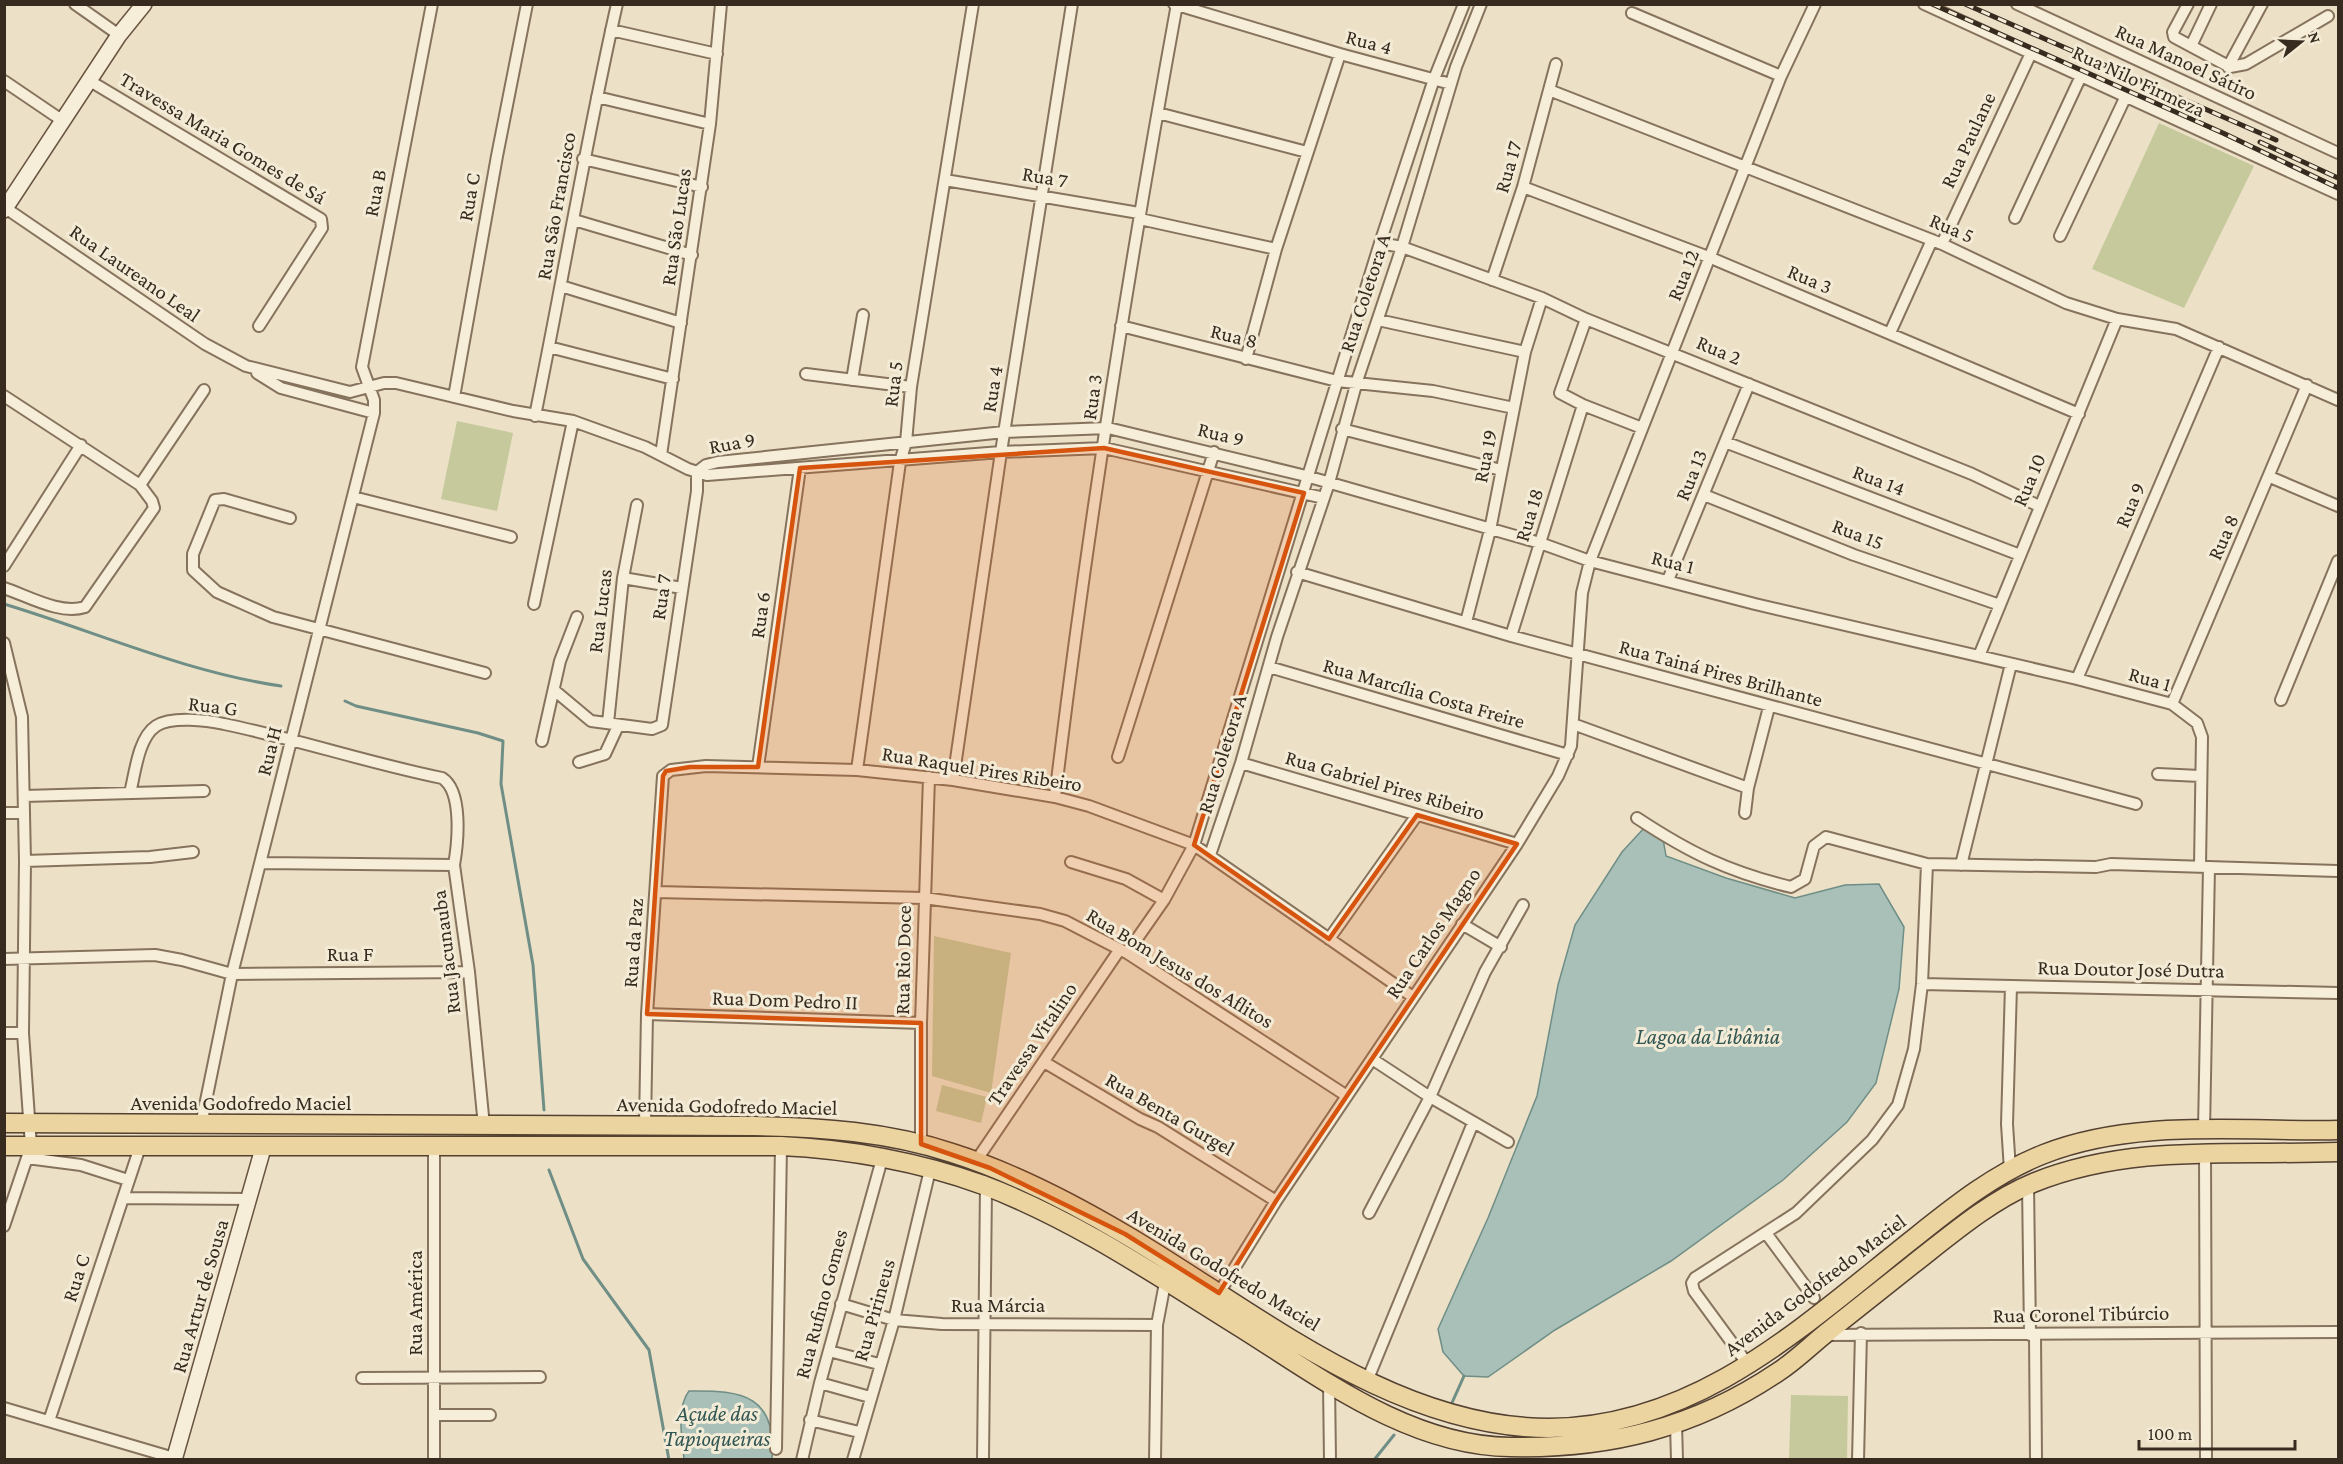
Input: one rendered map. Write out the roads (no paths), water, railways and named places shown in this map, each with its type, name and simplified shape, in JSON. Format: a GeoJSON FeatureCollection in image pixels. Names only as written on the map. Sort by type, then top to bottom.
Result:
{"type":"FeatureCollection","features":[{"type":"Feature","properties":{"kind":"main road","name":"Avenida Godofredo Maciel"},"geometry":{"type":"LineString","coordinates":[[4,1123],[800,1127],[845,1131],[921,1144],[976,1161],[1125,1234],[1367,1381],[1411,1402],[1446,1414],[1505,1426],[1582,1426],[1617,1420],[1678,1400],[1728,1379],[1825,1310],[1956,1205],[2010,1170],[2072,1144],[2146,1133],[2204,1130],[2338,1130]]}},
{"type":"Feature","properties":{"kind":"main road","name":"Avenida Godofredo Maciel"},"geometry":{"type":"LineString","coordinates":[[4,1146],[29,1152],[264,1145],[781,1146],[811,1148],[882,1159],[986,1186],[1092,1238],[1329,1384],[1419,1428],[1503,1453],[1607,1442],[1676,1424],[1745,1393],[1783,1370],[1941,1243],[2028,1185],[2067,1170],[2100,1162],[2205,1151],[2287,1154],[2338,1152]]}},
{"type":"Feature","properties":{"kind":"street"},"geometry":{"type":"LineString","coordinates":[[75,4],[119,35]]}},
{"type":"Feature","properties":{"kind":"street"},"geometry":{"type":"LineString","coordinates":[[5,208],[119,35],[144,4]]}},
{"type":"Feature","properties":{"kind":"street","name":"Rua B"},"geometry":{"type":"LineString","coordinates":[[369,387],[362,367],[432,4]]}},
{"type":"Feature","properties":{"kind":"street","name":"Rua C"},"geometry":{"type":"LineString","coordinates":[[454,397],[496,156],[527,4]]}},
{"type":"Feature","properties":{"kind":"street","name":"Rua São Francisco"},"geometry":{"type":"LineString","coordinates":[[535,416],[574,220],[583,159],[617,4]]}},
{"type":"Feature","properties":{"kind":"street","name":"Rua São Lucas"},"geometry":{"type":"LineString","coordinates":[[661,454],[702,187],[721,4]]}},
{"type":"Feature","properties":{"kind":"street","name":"Rua 5"},"geometry":{"type":"LineString","coordinates":[[857,770],[900,462],[906,442],[911,387],[973,4]]}},
{"type":"Feature","properties":{"kind":"street","name":"Rua 4"},"geometry":{"type":"LineString","coordinates":[[953,780],[1004,432],[1044,196],[1072,4]]}},
{"type":"Feature","properties":{"kind":"street","name":"Rua Coletora A"},"geometry":{"type":"LineString","coordinates":[[1194,845],[1304,493],[1306,476],[1380,243],[1434,79],[1464,4]]}},
{"type":"Feature","properties":{"kind":"street","name":"Rua Coletora A"},"geometry":{"type":"LineString","coordinates":[[1210,855],[1241,763],[1290,594],[1329,483],[1342,429],[1451,84],[1481,4]]}},
{"type":"Feature","properties":{"kind":"street","name":"Rua 12"},"geometry":{"type":"LineString","coordinates":[[1590,561],[1782,76],[1815,4]]}},
{"type":"Feature","properties":{"kind":"street","name":"Rua Nilo Firmeza"},"geometry":{"type":"LineString","coordinates":[[1924,4],[2338,194]]}},
{"type":"Feature","properties":{"kind":"street","name":"Rua Manoel Sátiro"},"geometry":{"type":"LineString","coordinates":[[2017,4],[2338,153]]}},
{"type":"Feature","properties":{"kind":"street"},"geometry":{"type":"LineString","coordinates":[[2188,4],[2173,34],[2228,67],[2235,68],[2246,64],[2328,16]]}},
{"type":"Feature","properties":{"kind":"street"},"geometry":{"type":"LineString","coordinates":[[2191,46],[2211,4]]}},
{"type":"Feature","properties":{"kind":"street"},"geometry":{"type":"LineString","coordinates":[[2228,67],[2262,4]]}},
{"type":"Feature","properties":{"kind":"street","name":"Rua 4"},"geometry":{"type":"LineString","coordinates":[[1176,5],[1340,54],[1451,84]]}},
{"type":"Feature","properties":{"kind":"street","name":"Rua 3"},"geometry":{"type":"LineString","coordinates":[[1055,797],[1073,652],[1108,428],[1121,326],[1176,5]]}},
{"type":"Feature","properties":{"kind":"street"},"geometry":{"type":"LineString","coordinates":[[1632,14],[1782,76]]}},
{"type":"Feature","properties":{"kind":"street"},"geometry":{"type":"LineString","coordinates":[[611,30],[717,54]]}},
{"type":"Feature","properties":{"kind":"street","name":"Rua Paulane"},"geometry":{"type":"LineString","coordinates":[[1890,333],[2031,53]]}},
{"type":"Feature","properties":{"kind":"street"},"geometry":{"type":"LineString","coordinates":[[1245,359],[1276,249],[1340,54]]}},
{"type":"Feature","properties":{"kind":"street","name":"Rua 17"},"geometry":{"type":"LineString","coordinates":[[1492,280],[1523,187],[1556,64]]}},
{"type":"Feature","properties":{"kind":"street"},"geometry":{"type":"LineString","coordinates":[[2015,218],[2081,76]]}},
{"type":"Feature","properties":{"kind":"street"},"geometry":{"type":"LineString","coordinates":[[4,81],[63,121]]}},
{"type":"Feature","properties":{"kind":"street","name":"Travessa Maria Gomes de Sá"},"geometry":{"type":"LineString","coordinates":[[90,81],[321,219],[322,228],[259,326]]}},
{"type":"Feature","properties":{"kind":"street","name":"Rua 5"},"geometry":{"type":"LineString","coordinates":[[1549,90],[1937,242],[2066,303],[2117,320],[2176,329],[2338,400]]}},
{"type":"Feature","properties":{"kind":"street"},"geometry":{"type":"LineString","coordinates":[[2060,236],[2126,96]]}},
{"type":"Feature","properties":{"kind":"street"},"geometry":{"type":"LineString","coordinates":[[597,97],[710,124]]}},
{"type":"Feature","properties":{"kind":"street"},"geometry":{"type":"LineString","coordinates":[[1158,113],[1307,152]]}},
{"type":"Feature","properties":{"kind":"street"},"geometry":{"type":"LineString","coordinates":[[583,159],[702,187]]}},
{"type":"Feature","properties":{"kind":"street","name":"Rua 7"},"geometry":{"type":"LineString","coordinates":[[945,180],[1044,196],[1140,216],[1276,249]]}},
{"type":"Feature","properties":{"kind":"street","name":"Rua 3"},"geometry":{"type":"LineString","coordinates":[[1523,187],[1710,258],[2079,414]]}},
{"type":"Feature","properties":{"kind":"street","name":"Rua Laureano Leal"},"geometry":{"type":"LineString","coordinates":[[5,208],[205,344],[281,388],[374,413]]}},
{"type":"Feature","properties":{"kind":"street"},"geometry":{"type":"LineString","coordinates":[[574,220],[692,255]]}},
{"type":"Feature","properties":{"kind":"street","name":"Rua 2"},"geometry":{"type":"LineString","coordinates":[[1380,243],[1401,247],[1542,298],[1586,319],[1972,474],[2039,506]]}},
{"type":"Feature","properties":{"kind":"street"},"geometry":{"type":"LineString","coordinates":[[561,286],[681,323]]}},
{"type":"Feature","properties":{"kind":"street","name":"Rua 19"},"geometry":{"type":"LineString","coordinates":[[1466,622],[1490,530],[1525,352],[1542,298]]}},
{"type":"Feature","properties":{"kind":"street"},"geometry":{"type":"LineString","coordinates":[[852,380],[863,315]]}},
{"type":"Feature","properties":{"kind":"street"},"geometry":{"type":"LineString","coordinates":[[1586,319],[1560,393],[1583,405],[1642,428]]}},
{"type":"Feature","properties":{"kind":"street"},"geometry":{"type":"LineString","coordinates":[[1378,320],[1525,352]]}},
{"type":"Feature","properties":{"kind":"street","name":"Rua 10"},"geometry":{"type":"LineString","coordinates":[[1979,656],[2117,320]]}},
{"type":"Feature","properties":{"kind":"street","name":"Rua 8"},"geometry":{"type":"LineString","coordinates":[[1121,326],[1337,381],[1357,381],[1433,391],[1514,408]]}},
{"type":"Feature","properties":{"kind":"street"},"geometry":{"type":"LineString","coordinates":[[549,347],[673,379]]}},
{"type":"Feature","properties":{"kind":"street","name":"Rua 9"},"geometry":{"type":"LineString","coordinates":[[2077,679],[2219,347]]}},
{"type":"Feature","properties":{"kind":"street","name":"Rua Laureano Leal"},"geometry":{"type":"LineString","coordinates":[[246,366],[350,392],[396,383],[535,416],[573,422],[661,454],[689,469]]}},
{"type":"Feature","properties":{"kind":"street"},"geometry":{"type":"LineString","coordinates":[[806,374],[911,387]]}},
{"type":"Feature","properties":{"kind":"street","name":"Rua 13"},"geometry":{"type":"LineString","coordinates":[[1668,580],[1749,384]]}},
{"type":"Feature","properties":{"kind":"street","name":"Rua 8"},"geometry":{"type":"LineString","coordinates":[[2172,704],[2307,385]]}},
{"type":"Feature","properties":{"kind":"street","name":"Rua H"},"geometry":{"type":"LineString","coordinates":[[201,1125],[232,974],[374,413],[374,400],[369,387]]}},
{"type":"Feature","properties":{"kind":"street"},"geometry":{"type":"LineString","coordinates":[[140,485],[204,390]]}},
{"type":"Feature","properties":{"kind":"street"},"geometry":{"type":"LineString","coordinates":[[4,396],[140,485],[152,501],[152,512],[85,606],[72,610],[4,588]]}},
{"type":"Feature","properties":{"kind":"street","name":"Rua 18"},"geometry":{"type":"LineString","coordinates":[[1511,636],[1583,405]]}},
{"type":"Feature","properties":{"kind":"street"},"geometry":{"type":"LineString","coordinates":[[534,604],[573,422]]}},
{"type":"Feature","properties":{"kind":"street","name":"Rua 9"},"geometry":{"type":"LineString","coordinates":[[689,469],[718,462],[1004,432],[1108,428],[1214,452],[1329,483]]}},
{"type":"Feature","properties":{"kind":"street"},"geometry":{"type":"LineString","coordinates":[[1342,429],[1502,470]]}},
{"type":"Feature","properties":{"kind":"street","name":"Rua 14"},"geometry":{"type":"LineString","coordinates":[[1725,442],[2020,555]]}},
{"type":"Feature","properties":{"kind":"street"},"geometry":{"type":"LineString","coordinates":[[4,566],[81,445]]}},
{"type":"Feature","properties":{"kind":"street","name":"Rua 9"},"geometry":{"type":"LineString","coordinates":[[689,469],[719,475],[1001,452],[1104,448],[1208,472],[1252,479],[1324,498]]}},
{"type":"Feature","properties":{"kind":"street"},"geometry":{"type":"LineString","coordinates":[[1118,757],[1214,452]]}},
{"type":"Feature","properties":{"kind":"street","name":"Rua 6"},"geometry":{"type":"LineString","coordinates":[[758,767],[800,468]]}},
{"type":"Feature","properties":{"kind":"street","name":"Rua 7"},"geometry":{"type":"LineString","coordinates":[[613,724],[660,727],[663,722],[682,588],[689,469]]}},
{"type":"Feature","properties":{"kind":"street"},"geometry":{"type":"LineString","coordinates":[[2270,477],[2338,506]]}},
{"type":"Feature","properties":{"kind":"street","name":"Rua 1"},"geometry":{"type":"LineString","coordinates":[[1329,483],[1540,543],[1590,561],[1755,604],[2077,679],[2172,704],[2188,714],[2200,729],[2202,737],[2200,776]]}},
{"type":"Feature","properties":{"kind":"street","name":"Rua 15"},"geometry":{"type":"LineString","coordinates":[[1704,495],[1854,555],[2000,605]]}},
{"type":"Feature","properties":{"kind":"street"},"geometry":{"type":"LineString","coordinates":[[353,497],[511,537]]}},
{"type":"Feature","properties":{"kind":"street"},"geometry":{"type":"LineString","coordinates":[[290,518],[224,500],[215,500],[193,554],[192,563],[197,576],[217,592],[245,607],[320,630],[485,673]]}},
{"type":"Feature","properties":{"kind":"street","name":"Rua Lucas"},"geometry":{"type":"LineString","coordinates":[[579,762],[605,754],[613,724],[622,578],[637,505]]}},
{"type":"Feature","properties":{"kind":"street","name":"Rua Carlos Magno"},"geometry":{"type":"LineString","coordinates":[[1219,1293],[1276,1201],[1517,844],[1558,776],[1568,755],[1573,724],[1582,593],[1590,561]]}},
{"type":"Feature","properties":{"kind":"street"},"geometry":{"type":"LineString","coordinates":[[2281,700],[2338,561]]}},
{"type":"Feature","properties":{"kind":"street","name":"Rua Tainá Pires Brilhante"},"geometry":{"type":"LineString","coordinates":[[1298,572],[1579,655],[2136,804]]}},
{"type":"Feature","properties":{"kind":"street"},"geometry":{"type":"LineString","coordinates":[[622,578],[682,588]]}},
{"type":"Feature","properties":{"kind":"street"},"geometry":{"type":"LineString","coordinates":[[1274,590],[1290,594]]}},
{"type":"Feature","properties":{"kind":"street"},"geometry":{"type":"LineString","coordinates":[[542,741],[560,661],[577,617]]}},
{"type":"Feature","properties":{"kind":"street"},"geometry":{"type":"LineString","coordinates":[[4,643],[22,717],[25,861],[23,1033],[29,1123],[29,1152],[4,1226]]}},
{"type":"Feature","properties":{"kind":"street"},"geometry":{"type":"LineString","coordinates":[[1961,865],[2011,664]]}},
{"type":"Feature","properties":{"kind":"street","name":"Rua Marcília Costa Freire"},"geometry":{"type":"LineString","coordinates":[[1269,668],[1568,755]]}},
{"type":"Feature","properties":{"kind":"street"},"geometry":{"type":"LineString","coordinates":[[554,690],[587,719],[613,724]]}},
{"type":"Feature","properties":{"kind":"street"},"geometry":{"type":"LineString","coordinates":[[1744,813],[1748,788],[1769,707]]}},
{"type":"Feature","properties":{"kind":"street","name":"Rua G"},"geometry":{"type":"LineString","coordinates":[[130,793],[147,735],[163,722],[222,723],[378,765],[442,778]]}},
{"type":"Feature","properties":{"kind":"street"},"geometry":{"type":"LineString","coordinates":[[1573,724],[1748,788]]}},
{"type":"Feature","properties":{"kind":"street","name":"Rua Gabriel Pires Ribeiro"},"geometry":{"type":"LineString","coordinates":[[1241,763],[1517,844]]}},
{"type":"Feature","properties":{"kind":"street","name":"Rua Raquel Pires Ribeiro"},"geometry":{"type":"LineString","coordinates":[[671,770],[706,766],[857,770],[953,780],[1055,797],[1153,827],[1194,845],[1413,996]]}},
{"type":"Feature","properties":{"kind":"street","name":"Rua da Paz"},"geometry":{"type":"LineString","coordinates":[[645,1125],[647,1014],[663,776],[671,770]]}},
{"type":"Feature","properties":{"kind":"street"},"geometry":{"type":"LineString","coordinates":[[2158,774],[2200,776],[2208,991],[2204,1130]]}},
{"type":"Feature","properties":{"kind":"street","name":"Rua Rio Doce"},"geometry":{"type":"LineString","coordinates":[[921,1144],[921,1023],[929,777]]}},
{"type":"Feature","properties":{"kind":"street","name":"Rua Jacunauba"},"geometry":{"type":"LineString","coordinates":[[442,778],[453,790],[455,801],[457,842],[454,865],[469,972],[484,1126]]}},
{"type":"Feature","properties":{"kind":"street"},"geometry":{"type":"LineString","coordinates":[[24,796],[204,790]]}},
{"type":"Feature","properties":{"kind":"street"},"geometry":{"type":"LineString","coordinates":[[4,813],[24,813]]}},
{"type":"Feature","properties":{"kind":"street"},"geometry":{"type":"LineString","coordinates":[[1329,939],[1417,815]]}},
{"type":"Feature","properties":{"kind":"street"},"geometry":{"type":"LineString","coordinates":[[1637,818],[1683,849],[1714,864],[1791,887],[1805,879],[1814,846],[1826,837],[1928,864],[2204,866],[2338,871]]}},
{"type":"Feature","properties":{"kind":"street","name":"Travessa Vitalino"},"geometry":{"type":"LineString","coordinates":[[976,1161],[1044,1062],[1164,900],[1194,845]]}},
{"type":"Feature","properties":{"kind":"street"},"geometry":{"type":"LineString","coordinates":[[25,861],[150,857],[193,852]]}},
{"type":"Feature","properties":{"kind":"street"},"geometry":{"type":"LineString","coordinates":[[262,862],[454,865]]}},
{"type":"Feature","properties":{"kind":"street"},"geometry":{"type":"LineString","coordinates":[[1071,862],[1126,879],[1164,900]]}},
{"type":"Feature","properties":{"kind":"street"},"geometry":{"type":"LineString","coordinates":[[1749,1366],[1694,1291],[1692,1283],[1695,1278],[1796,1213],[1888,1121],[1898,1105],[1914,1049],[1922,984],[1928,864]]}},
{"type":"Feature","properties":{"kind":"street","name":"Rua Bom Jesus dos Aflitos"},"geometry":{"type":"LineString","coordinates":[[656,892],[924,898],[1040,914],[1065,921],[1124,951],[1347,1096]]}},
{"type":"Feature","properties":{"kind":"street"},"geometry":{"type":"LineString","coordinates":[[1369,1213],[1430,1097],[1485,972],[1523,905]]}},
{"type":"Feature","properties":{"kind":"street"},"geometry":{"type":"LineString","coordinates":[[1462,924],[1501,947]]}},
{"type":"Feature","properties":{"kind":"street","name":"Rua F"},"geometry":{"type":"LineString","coordinates":[[4,960],[155,955],[232,974],[469,972]]}},
{"type":"Feature","properties":{"kind":"street","name":"Rua Doutor José Dutra"},"geometry":{"type":"LineString","coordinates":[[1922,984],[2338,993]]}},
{"type":"Feature","properties":{"kind":"street"},"geometry":{"type":"LineString","coordinates":[[2010,1170],[2007,1124],[2011,986]]}},
{"type":"Feature","properties":{"kind":"street","name":"Rua Dom Pedro II"},"geometry":{"type":"LineString","coordinates":[[647,1014],[921,1023]]}},
{"type":"Feature","properties":{"kind":"street"},"geometry":{"type":"LineString","coordinates":[[4,1033],[23,1033]]}},
{"type":"Feature","properties":{"kind":"street"},"geometry":{"type":"LineString","coordinates":[[1372,1059],[1430,1097],[1509,1142]]}},
{"type":"Feature","properties":{"kind":"street","name":"Rua Benta Gurgel"},"geometry":{"type":"LineString","coordinates":[[1044,1062],[1140,1119],[1158,1127],[1276,1201]]}},
{"type":"Feature","properties":{"kind":"street"},"geometry":{"type":"LineString","coordinates":[[1367,1381],[1473,1123]]}},
{"type":"Feature","properties":{"kind":"street","name":"Rua Artur de Sousa"},"geometry":{"type":"LineString","coordinates":[[174,1459],[264,1145]]}},
{"type":"Feature","properties":{"kind":"street","name":"Rua América"},"geometry":{"type":"LineString","coordinates":[[434,1146],[434,1460]]}},
{"type":"Feature","properties":{"kind":"street"},"geometry":{"type":"LineString","coordinates":[[776,1449],[781,1146]]}},
{"type":"Feature","properties":{"kind":"street","name":"Rua C"},"geometry":{"type":"LineString","coordinates":[[49,1421],[140,1147]]}},
{"type":"Feature","properties":{"kind":"street"},"geometry":{"type":"LineString","coordinates":[[2205,1151],[2206,1460]]}},
{"type":"Feature","properties":{"kind":"street"},"geometry":{"type":"LineString","coordinates":[[29,1152],[128,1180]]}},
{"type":"Feature","properties":{"kind":"street","name":"Rua Rufino Gomes"},"geometry":{"type":"LineString","coordinates":[[805,1459],[810,1420],[882,1159]]}},
{"type":"Feature","properties":{"kind":"street","name":"Rua Pirineus"},"geometry":{"type":"LineString","coordinates":[[853,1460],[859,1432],[894,1320],[930,1170]]}},
{"type":"Feature","properties":{"kind":"street"},"geometry":{"type":"LineString","coordinates":[[2028,1185],[2036,1460]]}},
{"type":"Feature","properties":{"kind":"street"},"geometry":{"type":"LineString","coordinates":[[983,1460],[986,1186]]}},
{"type":"Feature","properties":{"kind":"street"},"geometry":{"type":"LineString","coordinates":[[123,1198],[250,1199]]}},
{"type":"Feature","properties":{"kind":"street"},"geometry":{"type":"LineString","coordinates":[[1766,1233],[1814,1298]]}},
{"type":"Feature","properties":{"kind":"street"},"geometry":{"type":"LineString","coordinates":[[1155,1460],[1157,1325],[1165,1282]]}},
{"type":"Feature","properties":{"kind":"street","name":"Rua Márcia"},"geometry":{"type":"LineString","coordinates":[[841,1304],[894,1320],[942,1324],[1157,1325]]}},
{"type":"Feature","properties":{"kind":"street","name":"Rua Coronel Tibúrcio"},"geometry":{"type":"LineString","coordinates":[[1824,1335],[2338,1332]]}},
{"type":"Feature","properties":{"kind":"street"},"geometry":{"type":"LineString","coordinates":[[1858,1460],[1861,1334]]}},
{"type":"Feature","properties":{"kind":"street"},"geometry":{"type":"LineString","coordinates":[[829,1351],[879,1364]]}},
{"type":"Feature","properties":{"kind":"street"},"geometry":{"type":"LineString","coordinates":[[362,1378],[540,1377]]}},
{"type":"Feature","properties":{"kind":"street"},"geometry":{"type":"LineString","coordinates":[[820,1383],[870,1397]]}},
{"type":"Feature","properties":{"kind":"street"},"geometry":{"type":"LineString","coordinates":[[1329,1384],[1330,1460]]}},
{"type":"Feature","properties":{"kind":"street"},"geometry":{"type":"LineString","coordinates":[[4,1408],[174,1459]]}},
{"type":"Feature","properties":{"kind":"street"},"geometry":{"type":"LineString","coordinates":[[434,1415],[490,1415]]}},
{"type":"Feature","properties":{"kind":"street"},"geometry":{"type":"LineString","coordinates":[[810,1420],[859,1432]]}},
{"type":"Feature","properties":{"kind":"street"},"geometry":{"type":"LineString","coordinates":[[1676,1424],[1677,1460]]}},
{"type":"Feature","properties":{"kind":"water","name":"Lagoa da Libânia"},"geometry":{"type":"Polygon","coordinates":[[[1645,827],[1663,839],[1666,856],[1726,878],[1795,898],[1845,885],[1879,884],[1904,927],[1899,989],[1876,1083],[1847,1122],[1783,1180],[1671,1261],[1555,1330],[1488,1377],[1464,1376],[1443,1352],[1438,1329],[1488,1218],[1537,1096],[1558,985],[1575,925],[1622,852],[1645,827]]]}},
{"type":"Feature","properties":{"kind":"water","name":"Açude das Tapioqueiras"},"geometry":{"type":"Polygon","coordinates":[[[689,1391],[725,1392],[753,1401],[769,1422],[772,1459],[684,1459],[681,1415],[682,1406],[689,1391]]]}},
{"type":"Feature","properties":{"kind":"waterway"},"geometry":{"type":"LineString","coordinates":[[4,604],[176,661],[245,680],[281,686]]}},
{"type":"Feature","properties":{"kind":"waterway"},"geometry":{"type":"LineString","coordinates":[[345,701],[356,706],[478,733],[503,741],[501,784],[533,965],[544,1110]]}},
{"type":"Feature","properties":{"kind":"waterway"},"geometry":{"type":"LineString","coordinates":[[549,1170],[583,1259],[649,1350],[669,1460]]}},
{"type":"Feature","properties":{"kind":"waterway"},"geometry":{"type":"LineString","coordinates":[[1451,1405],[1464,1376]]}},
{"type":"Feature","properties":{"kind":"waterway"},"geometry":{"type":"LineString","coordinates":[[1374,1460],[1394,1435]]}},
{"type":"Feature","properties":{"kind":"railway"},"geometry":{"type":"LineString","coordinates":[[1932,4],[2223,133],[2338,188]]}},
{"type":"Feature","properties":{"kind":"railway"},"geometry":{"type":"LineString","coordinates":[[1965,4],[2276,140]]}},
{"type":"Feature","properties":{"kind":"railway"},"geometry":{"type":"LineString","coordinates":[[2260,142],[2338,178]]}}]}
